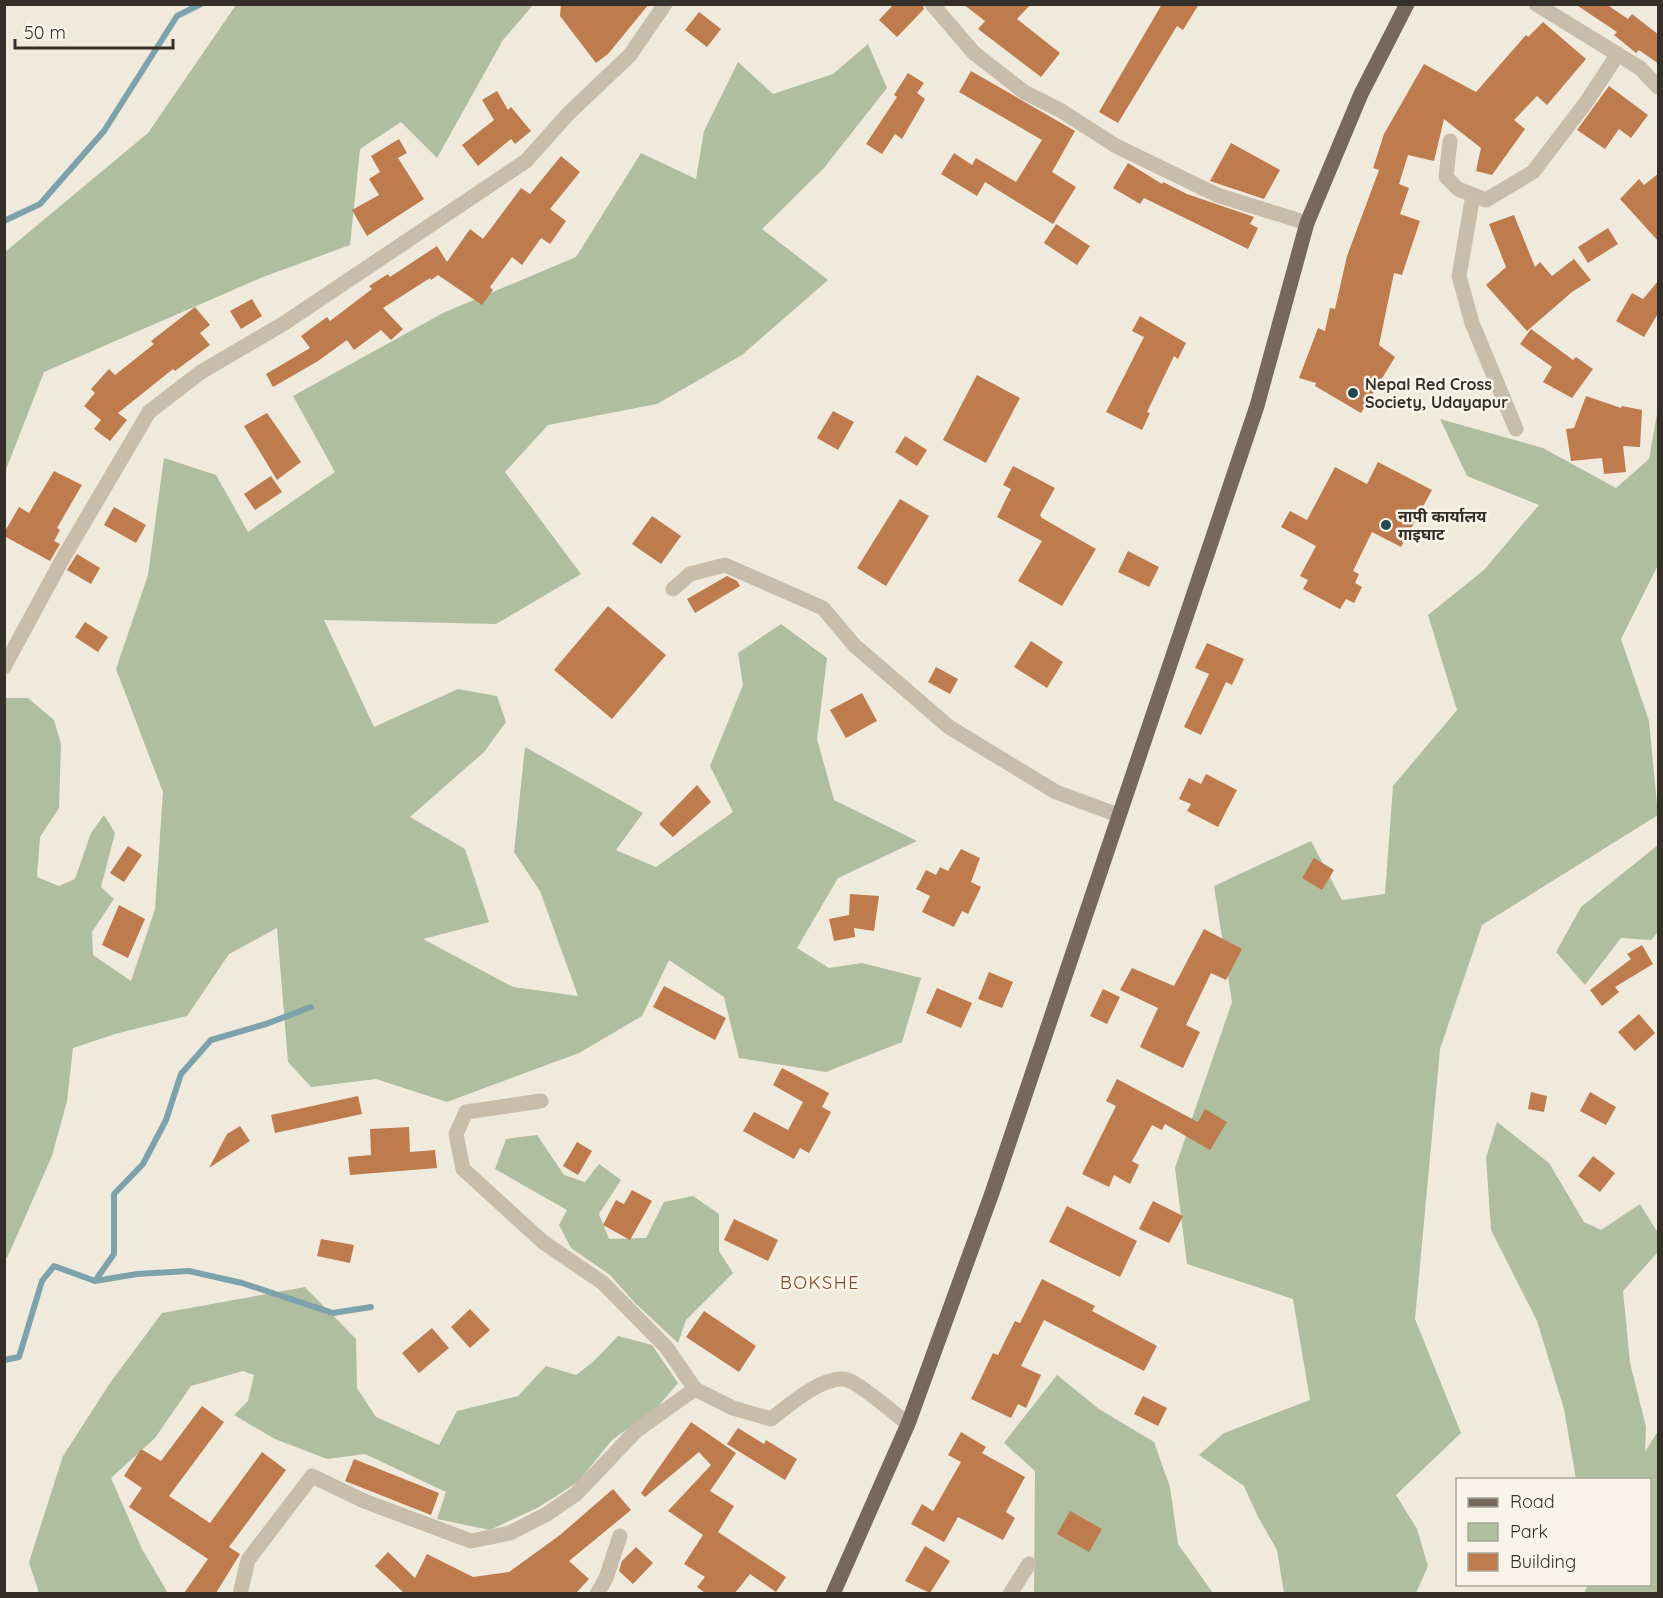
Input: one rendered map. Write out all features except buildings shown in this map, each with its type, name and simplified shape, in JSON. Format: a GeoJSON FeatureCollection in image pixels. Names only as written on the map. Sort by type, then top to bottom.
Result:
{"type":"FeatureCollection","features":[{"type":"Feature","properties":{"kind":"main road"},"geometry":{"type":"LineString","coordinates":[[833,1593],[908,1424],[992,1193],[1257,406],[1307,223],[1361,93],[1407,4]]}},
{"type":"Feature","properties":{"kind":"street"},"geometry":{"type":"LineString","coordinates":[[4,667],[62,560],[149,412],[201,372],[283,324],[526,161],[568,114],[630,55],[665,4]]}},
{"type":"Feature","properties":{"kind":"street"},"geometry":{"type":"LineString","coordinates":[[932,4],[974,53],[1007,79],[1024,92],[1060,110],[1116,146],[1217,195],[1307,223]]}},
{"type":"Feature","properties":{"kind":"street"},"geometry":{"type":"LineString","coordinates":[[1536,4],[1640,68],[1659,87]]}},
{"type":"Feature","properties":{"kind":"street"},"geometry":{"type":"LineString","coordinates":[[1450,141],[1446,177],[1458,189],[1486,200],[1533,172],[1587,101],[1618,54]]}},
{"type":"Feature","properties":{"kind":"street"},"geometry":{"type":"LineString","coordinates":[[1473,195],[1459,276],[1472,323],[1516,429]]}},
{"type":"Feature","properties":{"kind":"street"},"geometry":{"type":"LineString","coordinates":[[673,589],[690,574],[725,565],[823,608],[854,645],[949,727],[1056,792],[1118,815]]}},
{"type":"Feature","properties":{"kind":"street"},"geometry":{"type":"LineString","coordinates":[[541,1101],[466,1112],[456,1134],[463,1169],[543,1242],[603,1283],[667,1348],[695,1389],[733,1408],[771,1419],[806,1392],[833,1380],[848,1380],[908,1424]]}},
{"type":"Feature","properties":{"kind":"street"},"geometry":{"type":"LineString","coordinates":[[240,1593],[248,1560],[312,1476],[364,1501],[471,1541],[510,1533],[547,1514],[576,1494],[636,1431],[695,1389]]}},
{"type":"Feature","properties":{"kind":"street"},"geometry":{"type":"LineString","coordinates":[[597,1593],[606,1578],[620,1536]]}},
{"type":"Feature","properties":{"kind":"street"},"geometry":{"type":"LineString","coordinates":[[1010,1593],[1029,1564]]}},
{"type":"Feature","properties":{"kind":"green space"},"geometry":{"type":"Polygon","coordinates":[[[236,5],[533,5],[503,40],[437,158],[401,122],[360,149],[350,245],[263,277],[44,372],[5,472],[5,252],[148,133],[236,5]]]}},
{"type":"Feature","properties":{"kind":"green space"},"geometry":{"type":"Polygon","coordinates":[[[868,44],[887,88],[824,168],[762,229],[828,280],[742,355],[657,404],[548,425],[505,472],[581,574],[496,624],[324,620],[374,727],[458,689],[497,696],[506,722],[484,752],[410,817],[465,849],[489,922],[423,939],[513,987],[578,996],[540,891],[514,852],[525,747],[643,813],[616,850],[656,867],[733,812],[710,766],[743,685],[738,653],[781,624],[827,658],[817,739],[834,800],[917,841],[838,878],[797,948],[829,968],[862,963],[921,978],[902,1042],[826,1072],[739,1058],[724,997],[669,960],[642,1016],[579,1053],[447,1102],[376,1079],[311,1087],[288,1062],[277,928],[229,954],[187,1016],[115,1034],[73,1048],[67,1101],[52,1156],[7,1258],[5,1258],[4,698],[28,698],[54,720],[61,744],[59,808],[40,837],[37,877],[59,886],[75,879],[91,833],[104,815],[115,833],[101,887],[114,899],[92,932],[93,955],[131,981],[155,909],[163,792],[116,669],[148,575],[164,458],[216,475],[248,532],[335,472],[293,396],[443,313],[576,257],[641,153],[696,179],[704,131],[738,62],[773,94],[833,74],[868,44]]]}},
{"type":"Feature","properties":{"kind":"green space"},"geometry":{"type":"Polygon","coordinates":[[[1658,408],[1658,565],[1621,639],[1649,721],[1658,815],[1482,925],[1440,1049],[1415,1319],[1461,1433],[1396,1495],[1417,1529],[1428,1566],[1416,1593],[1284,1593],[1277,1550],[1244,1486],[1199,1455],[1224,1433],[1310,1400],[1293,1299],[1187,1264],[1175,1168],[1232,1002],[1214,886],[1311,841],[1342,900],[1385,894],[1393,786],[1457,710],[1428,615],[1484,570],[1539,505],[1467,476],[1440,419],[1543,448],[1616,488],[1649,459],[1658,408]]]}},
{"type":"Feature","properties":{"kind":"green space"},"geometry":{"type":"Polygon","coordinates":[[[1658,845],[1658,932],[1651,940],[1621,938],[1585,985],[1556,952],[1581,907],[1658,845]]]}},
{"type":"Feature","properties":{"kind":"green space"},"geometry":{"type":"Polygon","coordinates":[[[1497,1122],[1549,1163],[1584,1222],[1601,1230],[1640,1204],[1658,1233],[1658,1252],[1623,1291],[1630,1363],[1646,1427],[1645,1452],[1658,1431],[1658,1593],[1584,1593],[1588,1586],[1651,1586],[1651,1478],[1576,1478],[1564,1409],[1537,1321],[1491,1230],[1486,1158],[1497,1122]]]}},
{"type":"Feature","properties":{"kind":"green space"},"geometry":{"type":"Polygon","coordinates":[[[537,1135],[564,1175],[585,1182],[599,1164],[621,1180],[599,1214],[609,1239],[646,1238],[664,1202],[693,1196],[719,1214],[719,1251],[733,1273],[686,1320],[678,1343],[635,1303],[610,1275],[571,1248],[559,1225],[567,1210],[495,1169],[506,1139],[537,1135]]]}},
{"type":"Feature","properties":{"kind":"green space"},"geometry":{"type":"Polygon","coordinates":[[[305,1287],[356,1339],[357,1388],[376,1417],[439,1445],[457,1411],[518,1396],[546,1366],[576,1375],[593,1362],[618,1336],[652,1345],[678,1383],[656,1409],[612,1440],[578,1482],[539,1507],[490,1530],[437,1519],[446,1492],[365,1454],[327,1459],[275,1439],[234,1415],[248,1401],[254,1375],[243,1371],[191,1386],[155,1438],[111,1478],[142,1549],[168,1593],[39,1593],[29,1562],[63,1456],[110,1383],[162,1313],[305,1287]]]}},
{"type":"Feature","properties":{"kind":"green space"},"geometry":{"type":"Polygon","coordinates":[[[1057,1375],[1099,1409],[1154,1442],[1170,1487],[1178,1544],[1213,1593],[1034,1593],[1035,1471],[1004,1443],[1057,1375]]]}},
{"type":"Feature","properties":{"kind":"waterway"},"geometry":{"type":"LineString","coordinates":[[4,221],[40,204],[104,131],[177,16],[201,4]]}},
{"type":"Feature","properties":{"kind":"waterway"},"geometry":{"type":"LineString","coordinates":[[4,1360],[19,1357],[42,1281],[54,1266],[95,1281],[114,1254],[114,1194],[143,1164],[166,1120],[181,1074],[211,1040],[266,1024],[311,1007]]}},
{"type":"Feature","properties":{"kind":"waterway"},"geometry":{"type":"LineString","coordinates":[[95,1281],[137,1274],[189,1271],[242,1283],[333,1313],[371,1307]]}},
{"type":"Feature","properties":{"kind":"place","name":"Nepal Red Cross Society, Udayapur"},"geometry":{"type":"Point","coordinates":[1353,393]}},
{"type":"Feature","properties":{"kind":"place","name":"नापी कार्यालय गाइघाट"},"geometry":{"type":"Point","coordinates":[1386,525]}},
{"type":"Feature","properties":{"kind":"district","name":"BOKSHE"},"geometry":{"type":"Point","coordinates":[820,1282]}}]}
